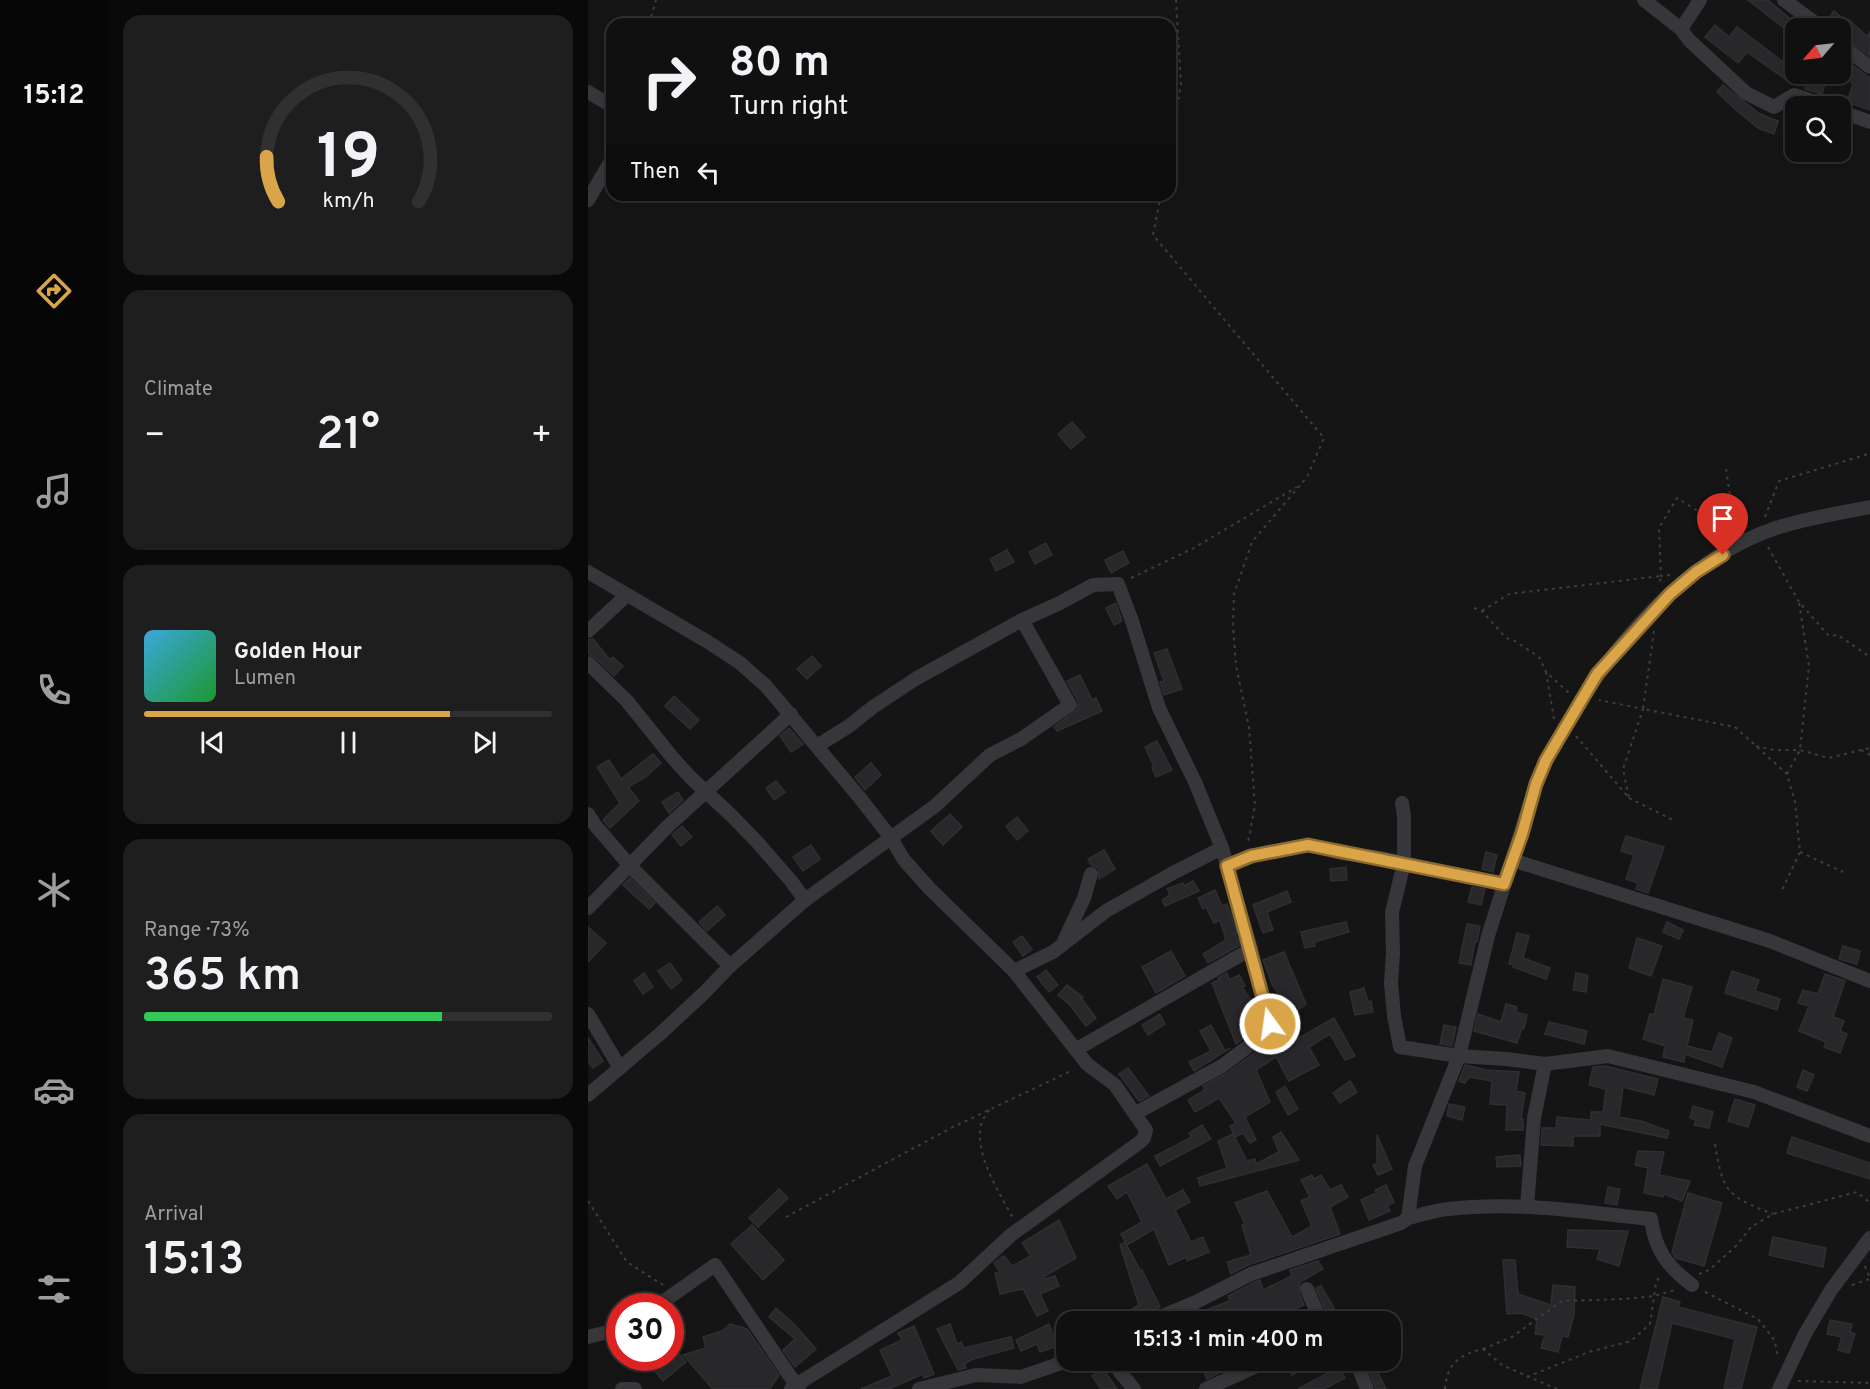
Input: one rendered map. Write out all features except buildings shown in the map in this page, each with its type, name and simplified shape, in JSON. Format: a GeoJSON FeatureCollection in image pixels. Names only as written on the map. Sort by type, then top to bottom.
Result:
{"type":"FeatureCollection","features":[{"type":"Feature","properties":{"kind":"street"},"geometry":{"type":"LineString","coordinates":[[1644,0],[1681,28],[1689,40],[1746,93],[1774,107],[1785,100]]}},
{"type":"Feature","properties":{"kind":"street"},"geometry":{"type":"LineString","coordinates":[[1681,28],[1700,0]]}},
{"type":"Feature","properties":{"kind":"street"},"geometry":{"type":"LineString","coordinates":[[1784,0],[1808,18]]}},
{"type":"Feature","properties":{"kind":"street"},"geometry":{"type":"LineString","coordinates":[[1851,52],[1870,67]]}},
{"type":"Feature","properties":{"kind":"street"},"geometry":{"type":"LineString","coordinates":[[588,92],[606,102]]}},
{"type":"Feature","properties":{"kind":"street"},"geometry":{"type":"LineString","coordinates":[[1851,115],[1870,122]]}},
{"type":"Feature","properties":{"kind":"street"},"geometry":{"type":"LineString","coordinates":[[588,200],[606,169]]}},
{"type":"Feature","properties":{"kind":"street"},"geometry":{"type":"LineString","coordinates":[[1408,1218],[1415,1166],[1458,1056],[1488,936],[1540,774],[1566,725],[1607,661],[1657,607],[1696,572],[1723,555],[1775,528],[1870,507]]}},
{"type":"Feature","properties":{"kind":"street"},"geometry":{"type":"LineString","coordinates":[[588,572],[740,663],[766,686],[891,838],[904,860],[930,889],[1014,971],[1087,1064],[1115,1085],[1146,1130],[1140,1142],[1020,1229],[959,1283],[795,1388],[715,1265],[676,1293]]}},
{"type":"Feature","properties":{"kind":"street"},"geometry":{"type":"LineString","coordinates":[[817,746],[917,678],[1022,620],[1093,585],[1118,584],[1159,708],[1195,783],[1222,848],[1267,1007],[1270,1030],[1222,1066],[1136,1113]]}},
{"type":"Feature","properties":{"kind":"street"},"geometry":{"type":"LineString","coordinates":[[588,631],[627,595]]}},
{"type":"Feature","properties":{"kind":"street"},"geometry":{"type":"LineString","coordinates":[[588,1095],[687,1009],[730,966],[805,900],[935,806],[990,755],[1021,739],[1070,705],[1022,620]]}},
{"type":"Feature","properties":{"kind":"street"},"geometry":{"type":"LineString","coordinates":[[588,663],[627,701],[672,757],[758,843],[805,900]]}},
{"type":"Feature","properties":{"kind":"street"},"geometry":{"type":"LineString","coordinates":[[588,908],[668,827],[791,714]]}},
{"type":"Feature","properties":{"kind":"street"},"geometry":{"type":"LineString","coordinates":[[1402,803],[1404,863],[1392,912],[1391,983],[1400,1047],[1458,1056],[1545,1064],[1608,1056],[1754,1092],[1870,1136]]}},
{"type":"Feature","properties":{"kind":"street"},"geometry":{"type":"LineString","coordinates":[[588,814],[630,866],[730,966]]}},
{"type":"Feature","properties":{"kind":"street"},"geometry":{"type":"LineString","coordinates":[[1227,866],[1251,856],[1308,845],[1504,884]]}},
{"type":"Feature","properties":{"kind":"street"},"geometry":{"type":"LineString","coordinates":[[1014,971],[1053,952],[1106,911],[1222,848]]}},
{"type":"Feature","properties":{"kind":"street"},"geometry":{"type":"LineString","coordinates":[[1512,860],[1770,941],[1870,981]]}},
{"type":"Feature","properties":{"kind":"street"},"geometry":{"type":"LineString","coordinates":[[1061,946],[1084,898],[1091,874]]}},
{"type":"Feature","properties":{"kind":"street"},"geometry":{"type":"LineString","coordinates":[[1077,1050],[1251,949]]}},
{"type":"Feature","properties":{"kind":"street"},"geometry":{"type":"LineString","coordinates":[[588,1014],[620,1068]]}},
{"type":"Feature","properties":{"kind":"street"},"geometry":{"type":"LineString","coordinates":[[1527,1207],[1534,1118],[1545,1064]]}},
{"type":"Feature","properties":{"kind":"street"},"geometry":{"type":"LineString","coordinates":[[1174,1311],[1251,1274],[1401,1223],[1408,1218],[1447,1209],[1491,1206],[1527,1207],[1651,1219],[1657,1247],[1688,1282]]}},
{"type":"Feature","properties":{"kind":"street"},"geometry":{"type":"LineString","coordinates":[[1781,1385],[1805,1334],[1831,1290],[1868,1243]]}},
{"type":"Feature","properties":{"kind":"street"},"geometry":{"type":"LineString","coordinates":[[1307,1289],[1316,1311]]}},
{"type":"Feature","properties":{"kind":"street"},"geometry":{"type":"LineString","coordinates":[[588,1337],[606,1332]]}},
{"type":"Feature","properties":{"kind":"street"},"geometry":{"type":"LineString","coordinates":[[919,1389],[976,1375],[1021,1377],[1056,1365]]}},
{"type":"Feature","properties":{"kind":"street"},"geometry":{"type":"LineString","coordinates":[[1120,1371],[1134,1389]]}},
{"type":"Feature","properties":{"kind":"street"},"geometry":{"type":"LineString","coordinates":[[1206,1389],[1246,1371]]}},
{"type":"Feature","properties":{"kind":"street"},"geometry":{"type":"LineString","coordinates":[[1360,1371],[1367,1389]]}},
{"type":"Feature","properties":{"kind":"street"},"geometry":{"type":"LineString","coordinates":[[622,1389],[635,1389]]}},
{"type":"Feature","properties":{"kind":"path"},"geometry":{"type":"LineString","coordinates":[[650,18],[656,0]]}},
{"type":"Feature","properties":{"kind":"path"},"geometry":{"type":"LineString","coordinates":[[1176,0],[1181,85],[1176,112]]}},
{"type":"Feature","properties":{"kind":"path"},"geometry":{"type":"LineString","coordinates":[[1160,201],[1153,235],[1324,438],[1306,477],[1252,542],[1234,594],[1233,626],[1236,666],[1249,727],[1255,806],[1247,847]]}},
{"type":"Feature","properties":{"kind":"path"},"geometry":{"type":"LineString","coordinates":[[1868,454],[1779,481],[1757,537],[1769,549],[1799,602],[1829,636],[1838,635],[1870,657]]}},
{"type":"Feature","properties":{"kind":"path"},"geometry":{"type":"LineString","coordinates":[[1657,607],[1661,576],[1659,528],[1677,498],[1736,535],[1726,469]]}},
{"type":"Feature","properties":{"kind":"path"},"geometry":{"type":"LineString","coordinates":[[1118,584],[1192,549],[1299,486]]}},
{"type":"Feature","properties":{"kind":"path"},"geometry":{"type":"LineString","coordinates":[[1482,611],[1509,594],[1672,574]]}},
{"type":"Feature","properties":{"kind":"path"},"geometry":{"type":"LineString","coordinates":[[1787,774],[1800,750],[1809,666],[1799,602]]}},
{"type":"Feature","properties":{"kind":"path"},"geometry":{"type":"LineString","coordinates":[[1474,608],[1482,611],[1506,638],[1515,641],[1539,657],[1546,672],[1558,740]]}},
{"type":"Feature","properties":{"kind":"path"},"geometry":{"type":"LineString","coordinates":[[1629,798],[1623,769],[1643,709],[1654,629]]}},
{"type":"Feature","properties":{"kind":"path"},"geometry":{"type":"LineString","coordinates":[[1546,672],[1582,700],[1735,727],[1787,774],[1795,802],[1800,852],[1781,892]]}},
{"type":"Feature","properties":{"kind":"path"},"geometry":{"type":"LineString","coordinates":[[1566,725],[1629,798],[1673,820]]}},
{"type":"Feature","properties":{"kind":"path"},"geometry":{"type":"LineString","coordinates":[[1754,745],[1774,750],[1800,750],[1828,758],[1870,748]]}},
{"type":"Feature","properties":{"kind":"path"},"geometry":{"type":"LineString","coordinates":[[1861,750],[1870,755]]}},
{"type":"Feature","properties":{"kind":"path"},"geometry":{"type":"LineString","coordinates":[[1800,852],[1843,872]]}},
{"type":"Feature","properties":{"kind":"path"},"geometry":{"type":"LineString","coordinates":[[786,1217],[951,1128],[1087,1064]]}},
{"type":"Feature","properties":{"kind":"path"},"geometry":{"type":"LineString","coordinates":[[989,1110],[981,1123],[980,1143],[990,1174],[1020,1229]]}},
{"type":"Feature","properties":{"kind":"path"},"geometry":{"type":"LineString","coordinates":[[1715,1144],[1723,1184],[1728,1192],[1752,1206],[1773,1214]]}},
{"type":"Feature","properties":{"kind":"path"},"geometry":{"type":"LineString","coordinates":[[1445,1389],[1452,1363],[1465,1353],[1483,1349],[1512,1337],[1562,1301],[1654,1296],[1688,1282],[1709,1270],[1737,1245],[1751,1227],[1773,1214],[1857,1192],[1870,1203]]}},
{"type":"Feature","properties":{"kind":"path"},"geometry":{"type":"LineString","coordinates":[[588,1201],[627,1262],[676,1293]]}},
{"type":"Feature","properties":{"kind":"path"},"geometry":{"type":"LineString","coordinates":[[1527,1377],[1589,1352],[1631,1341],[1650,1324],[1656,1283],[1668,1262]]}},
{"type":"Feature","properties":{"kind":"path"},"geometry":{"type":"LineString","coordinates":[[1688,1282],[1758,1319],[1775,1341],[1781,1385],[1870,1383]]}},
{"type":"Feature","properties":{"kind":"path"},"geometry":{"type":"LineString","coordinates":[[1483,1349],[1502,1365],[1557,1389]]}},
{"type":"Feature","properties":{"kind":"route"},"geometry":{"type":"LineString","coordinates":[[1270,1024],[1227,866],[1251,856],[1308,845],[1504,884],[1546,760],[1597,674],[1670,594],[1696,572],[1723,555]]}}]}
